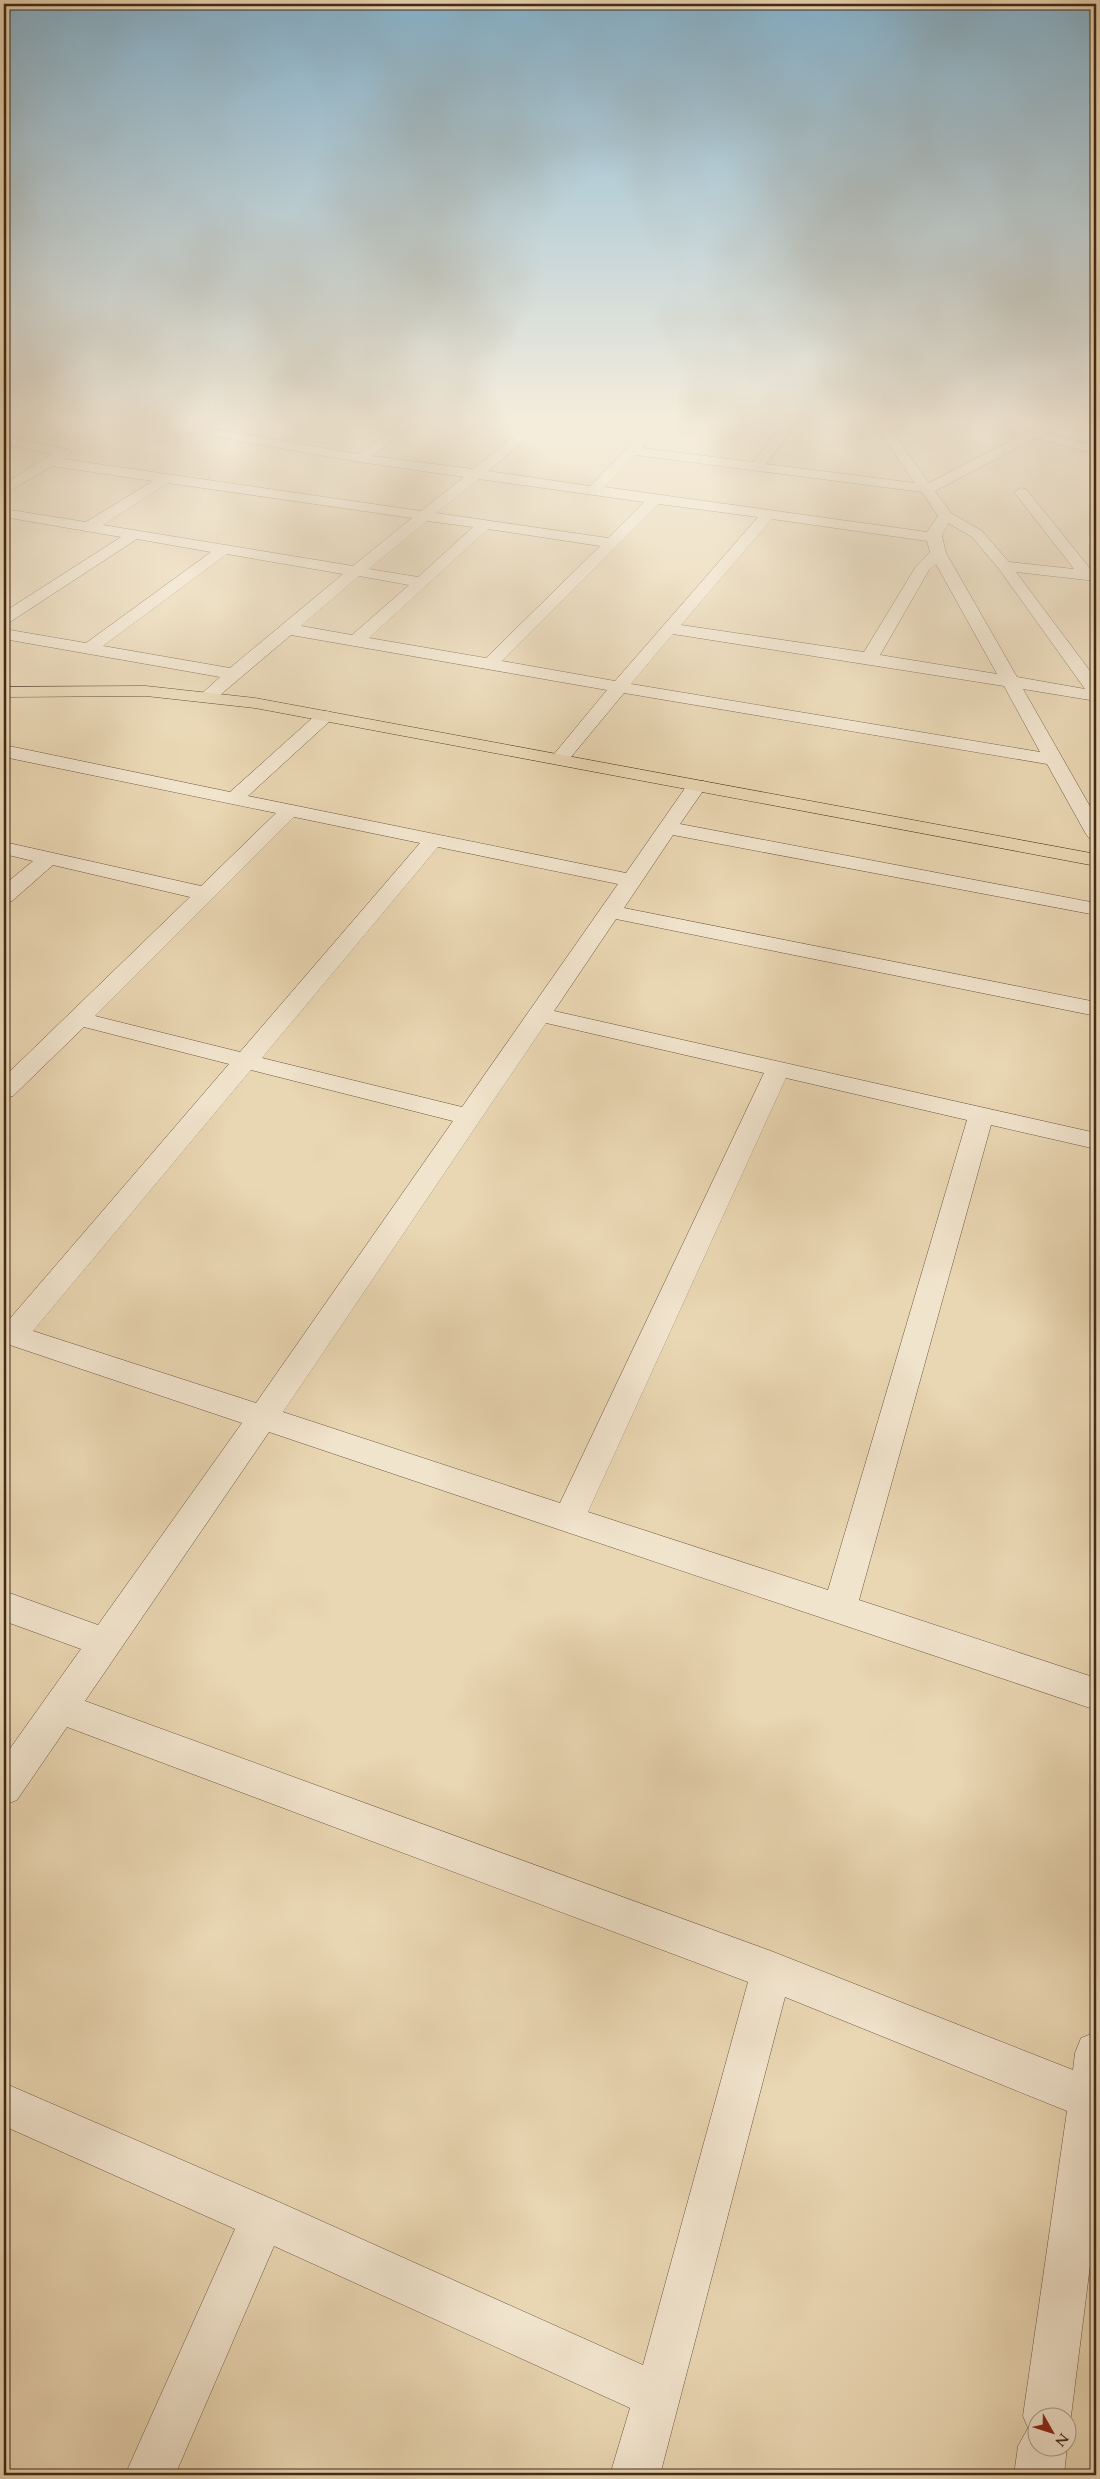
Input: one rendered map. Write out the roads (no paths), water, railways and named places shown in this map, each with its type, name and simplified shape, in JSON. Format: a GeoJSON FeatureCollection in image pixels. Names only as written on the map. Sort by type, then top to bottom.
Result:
{"type":"FeatureCollection","features":[{"type":"Feature","properties":{"kind":"main road"},"geometry":{"type":"LineString","coordinates":[[4,692],[146,691],[254,703],[1096,860]]}},
{"type":"Feature","properties":{"kind":"street"},"geometry":{"type":"LineString","coordinates":[[4,619],[134,535]]}},
{"type":"Feature","properties":{"kind":"street"},"geometry":{"type":"LineString","coordinates":[[139,535],[422,582]]}},
{"type":"Feature","properties":{"kind":"street"},"geometry":{"type":"LineString","coordinates":[[206,697],[401,535]]}},
{"type":"Feature","properties":{"kind":"street"},"geometry":{"type":"LineString","coordinates":[[356,641],[473,535]]}},
{"type":"Feature","properties":{"kind":"street"},"geometry":{"type":"LineString","coordinates":[[553,535],[612,543]]}},
{"type":"Feature","properties":{"kind":"street"},"geometry":{"type":"LineString","coordinates":[[488,665],[620,535]]}},
{"type":"Feature","properties":{"kind":"street"},"geometry":{"type":"LineString","coordinates":[[560,759],[669,628],[751,535]]}},
{"type":"Feature","properties":{"kind":"street"},"geometry":{"type":"LineString","coordinates":[[878,535],[935,545]]}},
{"type":"Feature","properties":{"kind":"street"},"geometry":{"type":"LineString","coordinates":[[869,658],[923,568],[935,545],[937,535]]}},
{"type":"Feature","properties":{"kind":"street"},"geometry":{"type":"LineString","coordinates":[[975,535],[1004,566],[1096,691]]}},
{"type":"Feature","properties":{"kind":"street"},"geometry":{"type":"LineString","coordinates":[[1057,535],[1092,576]]}},
{"type":"Feature","properties":{"kind":"street"},"geometry":{"type":"LineString","coordinates":[[935,545],[1096,834]]}},
{"type":"Feature","properties":{"kind":"street"},"geometry":{"type":"LineString","coordinates":[[89,649],[224,549]]}},
{"type":"Feature","properties":{"kind":"street"},"geometry":{"type":"LineString","coordinates":[[1004,566],[1092,576]]}},
{"type":"Feature","properties":{"kind":"street"},"geometry":{"type":"LineString","coordinates":[[669,628],[869,658],[1096,696]]}},
{"type":"Feature","properties":{"kind":"street"},"geometry":{"type":"LineString","coordinates":[[288,629],[619,688],[1056,760]]}},
{"type":"Feature","properties":{"kind":"street"},"geometry":{"type":"LineString","coordinates":[[4,634],[233,674]]}},
{"type":"Feature","properties":{"kind":"street"},"geometry":{"type":"LineString","coordinates":[[233,799],[325,716]]}},
{"type":"Feature","properties":{"kind":"street"},"geometry":{"type":"LineString","coordinates":[[4,751],[633,880]]}},
{"type":"Feature","properties":{"kind":"street"},"geometry":{"type":"LineString","coordinates":[[4,1788],[263,1417],[697,785]]}},
{"type":"Feature","properties":{"kind":"street"},"geometry":{"type":"LineString","coordinates":[[4,1090],[79,1020],[290,810]]}},
{"type":"Feature","properties":{"kind":"street"},"geometry":{"type":"LineString","coordinates":[[668,828],[1096,909]]}},
{"type":"Feature","properties":{"kind":"street"},"geometry":{"type":"LineString","coordinates":[[433,840],[246,1061],[8,1333],[1096,1694]]}},
{"type":"Feature","properties":{"kind":"street"},"geometry":{"type":"LineString","coordinates":[[4,848],[206,894]]}},
{"type":"Feature","properties":{"kind":"street"},"geometry":{"type":"LineString","coordinates":[[4,896],[49,858]]}},
{"type":"Feature","properties":{"kind":"street"},"geometry":{"type":"LineString","coordinates":[[611,912],[1096,1010]]}},
{"type":"Feature","properties":{"kind":"street"},"geometry":{"type":"LineString","coordinates":[[538,1014],[779,1067],[1096,1141]]}},
{"type":"Feature","properties":{"kind":"street"},"geometry":{"type":"LineString","coordinates":[[79,1020],[468,1117]]}},
{"type":"Feature","properties":{"kind":"street"},"geometry":{"type":"LineString","coordinates":[[568,1520],[779,1067]]}},
{"type":"Feature","properties":{"kind":"street"},"geometry":{"type":"LineString","coordinates":[[839,1610],[981,1114]]}},
{"type":"Feature","properties":{"kind":"street"},"geometry":{"type":"LineString","coordinates":[[4,1606],[105,1643]]}},
{"type":"Feature","properties":{"kind":"street"},"geometry":{"type":"LineString","coordinates":[[60,1708],[771,1971],[1093,2100]]}},
{"type":"Feature","properties":{"kind":"street"},"geometry":{"type":"LineString","coordinates":[[634,2475],[658,2396],[771,1971]]}},
{"type":"Feature","properties":{"kind":"street"},"geometry":{"type":"LineString","coordinates":[[1048,2406],[1093,2100],[1096,2053]]}},
{"type":"Feature","properties":{"kind":"street"},"geometry":{"type":"LineString","coordinates":[[4,2104],[658,2396]]}},
{"type":"Feature","properties":{"kind":"street"},"geometry":{"type":"LineString","coordinates":[[150,2475],[263,2218]]}},
{"type":"Feature","properties":{"kind":"street"},"geometry":{"type":"LineString","coordinates":[[1039,2475],[1042,2456]]}}]}
